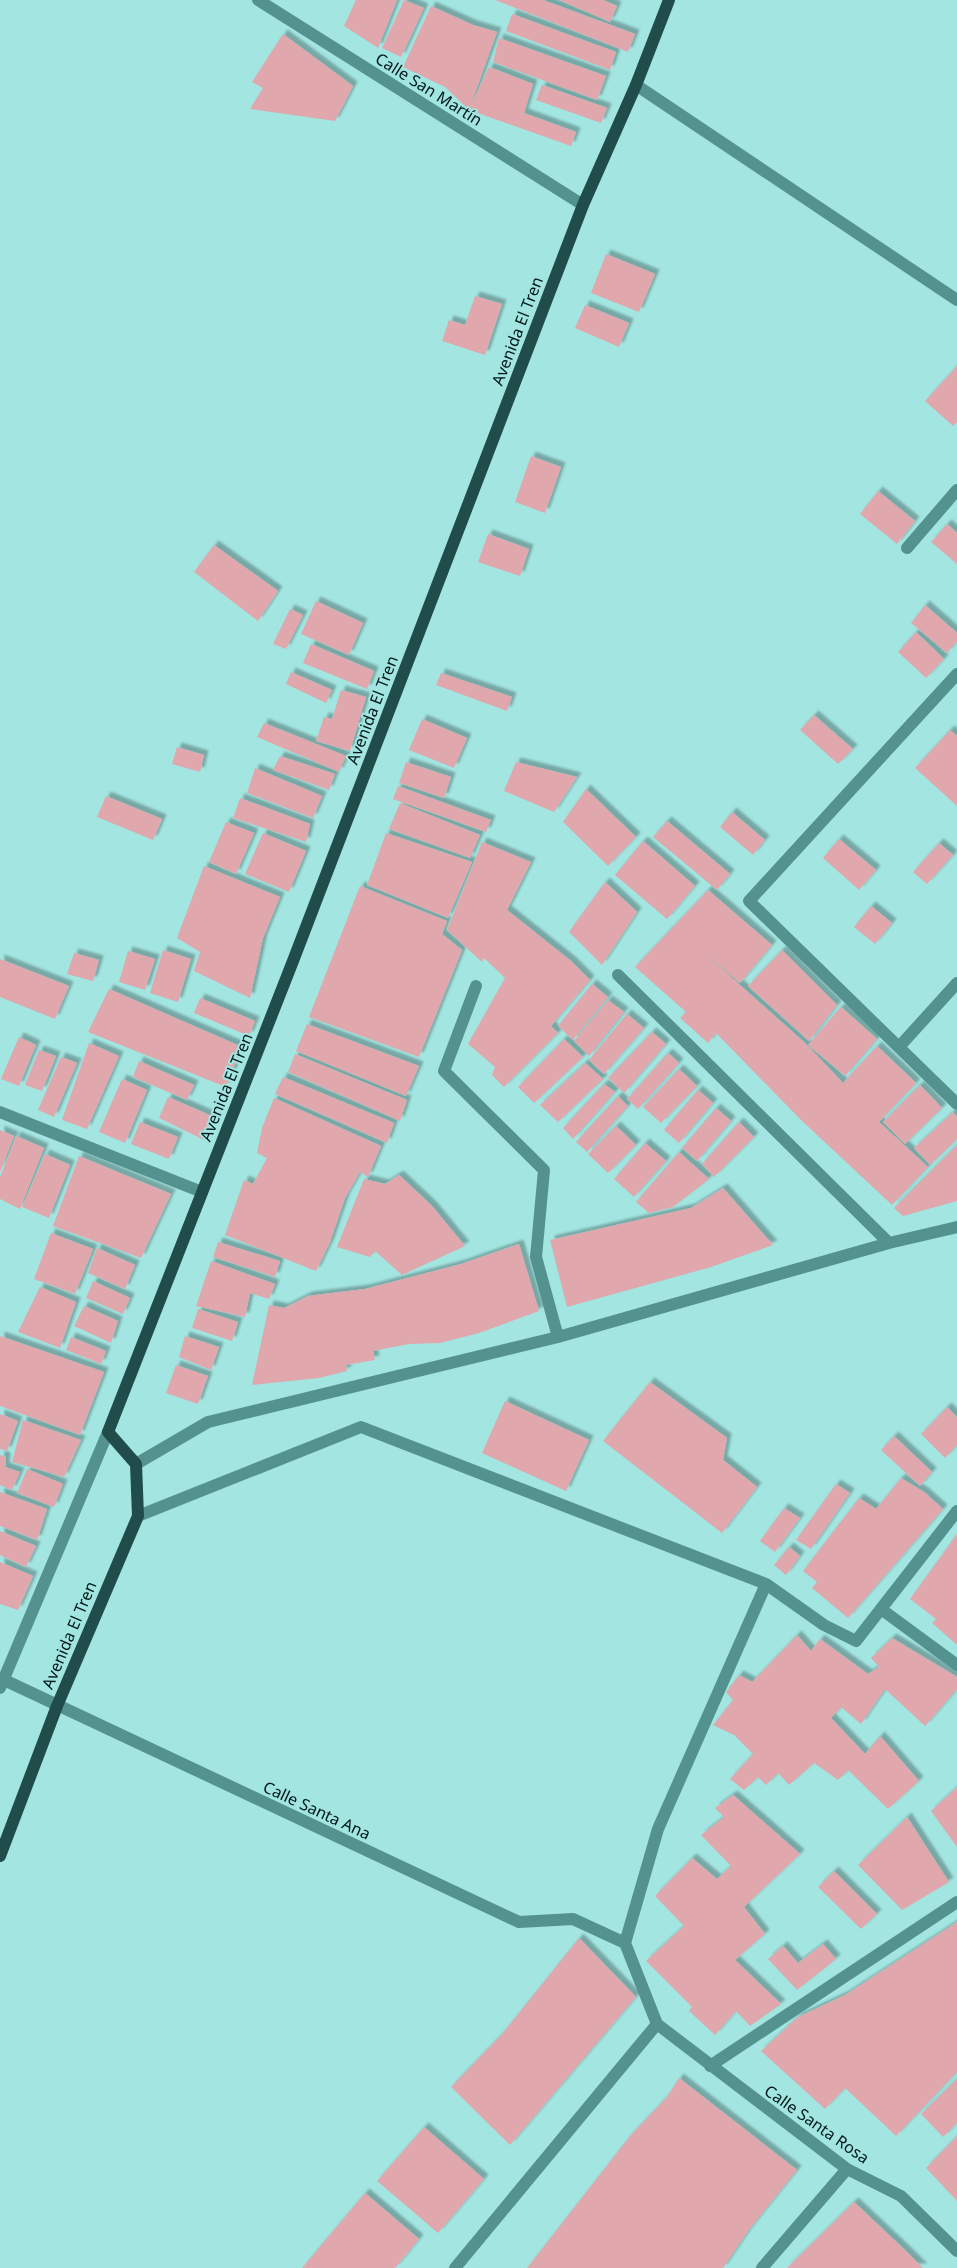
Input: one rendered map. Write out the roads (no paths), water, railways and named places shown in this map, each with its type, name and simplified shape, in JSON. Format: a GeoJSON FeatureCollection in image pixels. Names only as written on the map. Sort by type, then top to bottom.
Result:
{"type":"FeatureCollection","features":[{"type":"Feature","properties":{"kind":"main road","name":"Avenida El Tren"},"geometry":{"type":"LineString","coordinates":[[108,1432],[293,962],[583,205],[636,85],[669,0]]}},
{"type":"Feature","properties":{"kind":"main road"},"geometry":{"type":"LineString","coordinates":[[108,1432],[136,1464]]}},
{"type":"Feature","properties":{"kind":"main road","name":"Avenida El Tren"},"geometry":{"type":"LineString","coordinates":[[0,1856],[57,1706],[138,1516],[136,1464]]}},
{"type":"Feature","properties":{"kind":"street","name":"Calle San Martín"},"geometry":{"type":"LineString","coordinates":[[258,0],[583,205]]}},
{"type":"Feature","properties":{"kind":"street"},"geometry":{"type":"LineString","coordinates":[[636,85],[957,300]]}},
{"type":"Feature","properties":{"kind":"street"},"geometry":{"type":"LineString","coordinates":[[907,548],[957,490]]}},
{"type":"Feature","properties":{"kind":"street"},"geometry":{"type":"LineString","coordinates":[[957,674],[749,901],[957,1104]]}},
{"type":"Feature","properties":{"kind":"street"},"geometry":{"type":"LineString","coordinates":[[618,975],[889,1243]]}},
{"type":"Feature","properties":{"kind":"street"},"geometry":{"type":"LineString","coordinates":[[899,1047],[957,983]]}},
{"type":"Feature","properties":{"kind":"street"},"geometry":{"type":"LineString","coordinates":[[476,986],[444,1071],[544,1170],[536,1257],[558,1337]]}},
{"type":"Feature","properties":{"kind":"street"},"geometry":{"type":"LineString","coordinates":[[0,1112],[202,1192]]}},
{"type":"Feature","properties":{"kind":"street"},"geometry":{"type":"LineString","coordinates":[[136,1464],[208,1422],[558,1337],[889,1243],[957,1227]]}},
{"type":"Feature","properties":{"kind":"street"},"geometry":{"type":"LineString","coordinates":[[138,1516],[361,1427],[766,1584],[824,1625],[856,1641],[957,1511]]}},
{"type":"Feature","properties":{"kind":"street","name":"Avenida El Tren"},"geometry":{"type":"LineString","coordinates":[[1,1682],[108,1432]]}},
{"type":"Feature","properties":{"kind":"street"},"geometry":{"type":"LineString","coordinates":[[455,2268],[657,2024],[625,1943],[658,1829],[766,1584]]}},
{"type":"Feature","properties":{"kind":"street"},"geometry":{"type":"LineString","coordinates":[[881,1609],[957,1665]]}},
{"type":"Feature","properties":{"kind":"street","name":"Calle Santa Ana"},"geometry":{"type":"LineString","coordinates":[[1,1682],[57,1706],[519,1922],[573,1919],[625,1943]]}},
{"type":"Feature","properties":{"kind":"street"},"geometry":{"type":"LineString","coordinates":[[710,2066],[957,1902]]}},
{"type":"Feature","properties":{"kind":"street","name":"Calle Santa Rosa"},"geometry":{"type":"LineString","coordinates":[[657,2024],[847,2169],[901,2196],[957,2251]]}},
{"type":"Feature","properties":{"kind":"street"},"geometry":{"type":"LineString","coordinates":[[762,2268],[847,2169]]}}]}
